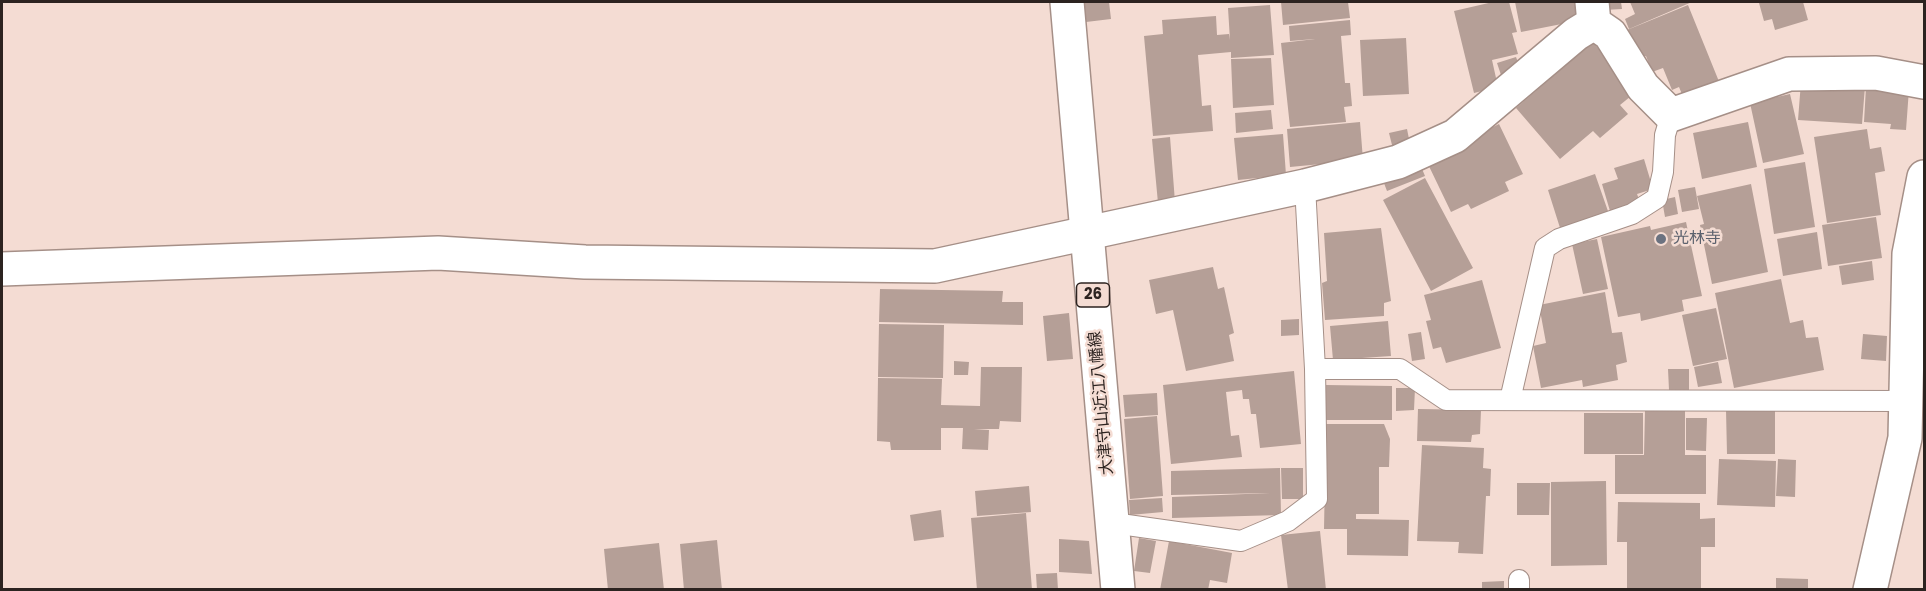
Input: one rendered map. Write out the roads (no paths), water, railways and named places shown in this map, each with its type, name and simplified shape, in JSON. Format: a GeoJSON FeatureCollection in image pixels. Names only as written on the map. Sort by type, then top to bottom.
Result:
{"type":"FeatureCollection","features":[{"type":"Feature","properties":{"kind":"street","name":"大津守山近江八幡線"},"geometry":{"type":"LineString","coordinates":[[1067,2],[1118,590]]}},
{"type":"Feature","properties":{"kind":"street"},"geometry":{"type":"LineString","coordinates":[[2,269],[438,253],[585,262],[935,266],[1305,186],[1398,162],[1455,136],[1576,34],[1593,12],[1610,34],[1643,87],[1671,115],[1789,74],[1876,73],[1924,82]]}},
{"type":"Feature","properties":{"kind":"street"},"geometry":{"type":"LineString","coordinates":[[1870,590],[1905,438],[1909,254],[1924,177]]}},
{"type":"Feature","properties":{"kind":"lane"},"geometry":{"type":"LineString","coordinates":[[1510,400],[1545,248],[1559,239],[1632,214],[1657,198],[1663,172],[1665,135],[1671,115]]}},
{"type":"Feature","properties":{"kind":"lane"},"geometry":{"type":"LineString","coordinates":[[1113,524],[1241,541],[1288,521],[1317,499],[1315,369],[1305,186]]}},
{"type":"Feature","properties":{"kind":"lane"},"geometry":{"type":"LineString","coordinates":[[1315,369],[1400,369],[1446,400],[1906,401]]}},
{"type":"Feature","properties":{"kind":"place","name":"光林寺"},"geometry":{"type":"Point","coordinates":[1661,239]}}]}
